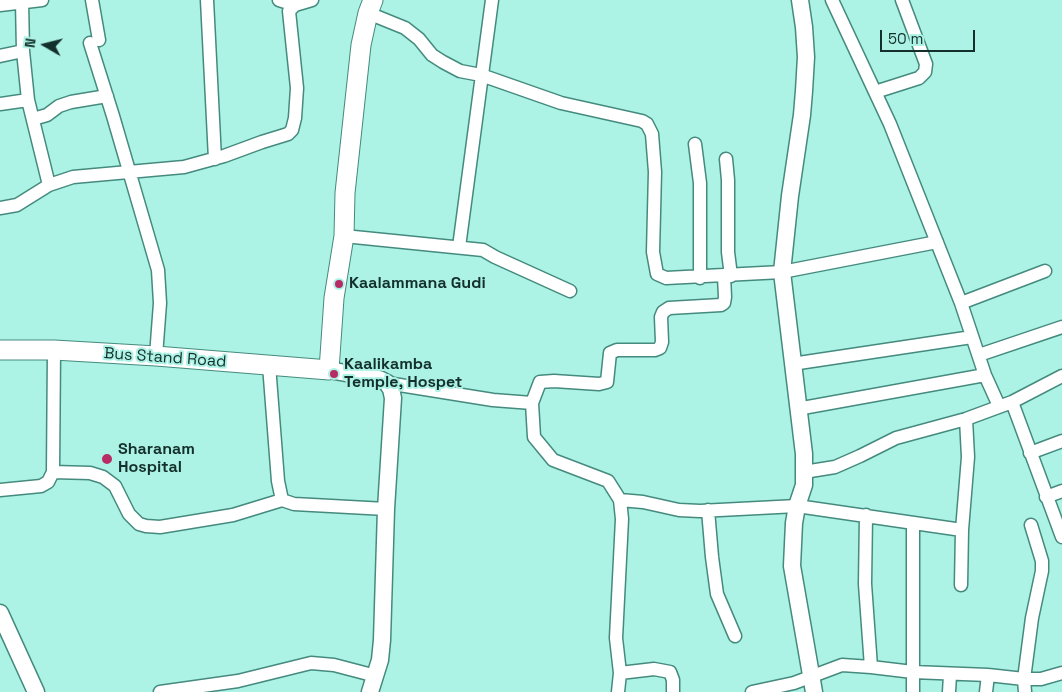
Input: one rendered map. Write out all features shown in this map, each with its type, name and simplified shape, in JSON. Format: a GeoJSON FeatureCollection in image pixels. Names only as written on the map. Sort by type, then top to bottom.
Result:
{"type":"FeatureCollection","features":[{"type":"Feature","properties":{"kind":"main road"},"geometry":{"type":"LineString","coordinates":[[329,370],[334,298],[344,236],[352,122],[361,45],[371,7]]}},
{"type":"Feature","properties":{"kind":"main road","name":"Bus Stand Road"},"geometry":{"type":"LineString","coordinates":[[0,350],[54,350],[156,356],[329,370]]}},
{"type":"Feature","properties":{"kind":"street"},"geometry":{"type":"LineString","coordinates":[[0,5],[42,0]]}},
{"type":"Feature","properties":{"kind":"street"},"geometry":{"type":"LineString","coordinates":[[92,0],[95,42],[107,96],[158,270],[160,303],[156,356]]}},
{"type":"Feature","properties":{"kind":"street"},"geometry":{"type":"LineString","coordinates":[[207,0],[215,159]]}},
{"type":"Feature","properties":{"kind":"street"},"geometry":{"type":"LineString","coordinates":[[279,0],[295,6]]}},
{"type":"Feature","properties":{"kind":"street"},"geometry":{"type":"LineString","coordinates":[[0,208],[17,205],[49,185],[73,177],[184,167],[215,159],[288,134],[292,130],[295,118],[297,88],[288,15],[290,8],[312,0]]}},
{"type":"Feature","properties":{"kind":"street"},"geometry":{"type":"LineString","coordinates":[[459,247],[492,0]]}},
{"type":"Feature","properties":{"kind":"street"},"geometry":{"type":"LineString","coordinates":[[800,0],[805,42],[804,91],[782,272],[797,409],[804,454],[804,485],[794,523],[792,566],[813,685]]}},
{"type":"Feature","properties":{"kind":"street"},"geometry":{"type":"LineString","coordinates":[[832,0],[890,124],[937,242],[985,375],[999,406]]}},
{"type":"Feature","properties":{"kind":"street"},"geometry":{"type":"LineString","coordinates":[[875,92],[918,78],[925,72],[926,64],[902,0]]}},
{"type":"Feature","properties":{"kind":"street"},"geometry":{"type":"LineString","coordinates":[[22,1],[23,51],[28,100],[49,185]]}},
{"type":"Feature","properties":{"kind":"street"},"geometry":{"type":"LineString","coordinates":[[371,7],[420,39],[432,55],[460,70],[481,75],[561,103],[642,121],[647,124],[650,128],[653,144],[655,172],[652,252],[657,274],[666,278],[700,278],[782,272],[937,242]]}},
{"type":"Feature","properties":{"kind":"street"},"geometry":{"type":"LineString","coordinates":[[0,56],[23,51]]}},
{"type":"Feature","properties":{"kind":"street"},"geometry":{"type":"LineString","coordinates":[[33,119],[47,115],[59,106],[71,102],[107,96]]}},
{"type":"Feature","properties":{"kind":"street"},"geometry":{"type":"LineString","coordinates":[[0,104],[28,100]]}},
{"type":"Feature","properties":{"kind":"street"},"geometry":{"type":"LineString","coordinates":[[695,144],[700,183],[700,278]]}},
{"type":"Feature","properties":{"kind":"street"},"geometry":{"type":"LineString","coordinates":[[618,692],[620,673],[616,638],[617,594],[622,546],[620,500],[608,480],[553,460],[534,437],[532,404],[540,382],[598,384],[607,382],[610,353],[617,350],[655,350],[660,348],[662,342],[661,317],[663,312],[669,308],[721,305],[724,303],[728,276],[728,180],[726,158]]}},
{"type":"Feature","properties":{"kind":"street"},"geometry":{"type":"LineString","coordinates":[[344,236],[483,250],[570,291]]}},
{"type":"Feature","properties":{"kind":"street"},"geometry":{"type":"LineString","coordinates":[[960,303],[1045,271]]}},
{"type":"Feature","properties":{"kind":"street"},"geometry":{"type":"LineString","coordinates":[[979,355],[1062,327]]}},
{"type":"Feature","properties":{"kind":"street"},"geometry":{"type":"LineString","coordinates":[[792,364],[972,337]]}},
{"type":"Feature","properties":{"kind":"street"},"geometry":{"type":"LineString","coordinates":[[0,490],[41,486],[48,482],[53,472],[54,350]]}},
{"type":"Feature","properties":{"kind":"street"},"geometry":{"type":"LineString","coordinates":[[269,365],[278,481],[282,500]]}},
{"type":"Feature","properties":{"kind":"street"},"geometry":{"type":"LineString","coordinates":[[329,370],[379,379],[388,383],[493,400],[532,404]]}},
{"type":"Feature","properties":{"kind":"street"},"geometry":{"type":"LineString","coordinates":[[797,409],[985,375]]}},
{"type":"Feature","properties":{"kind":"street"},"geometry":{"type":"LineString","coordinates":[[804,472],[835,467],[896,438],[966,419],[1012,402],[1062,376]]}},
{"type":"Feature","properties":{"kind":"street"},"geometry":{"type":"LineString","coordinates":[[370,692],[380,660],[382,640],[386,509],[393,398],[392,390],[388,383]]}},
{"type":"Feature","properties":{"kind":"street"},"geometry":{"type":"LineString","coordinates":[[1012,402],[1062,537]]}},
{"type":"Feature","properties":{"kind":"street"},"geometry":{"type":"LineString","coordinates":[[962,585],[962,530],[968,457],[966,419]]}},
{"type":"Feature","properties":{"kind":"street"},"geometry":{"type":"LineString","coordinates":[[1030,453],[1062,441]]}},
{"type":"Feature","properties":{"kind":"street"},"geometry":{"type":"LineString","coordinates":[[53,472],[90,473],[110,481],[115,486],[129,514],[139,524],[146,526],[160,527],[233,515],[282,500],[294,504],[386,509]]}},
{"type":"Feature","properties":{"kind":"street"},"geometry":{"type":"LineString","coordinates":[[1046,496],[1062,491]]}},
{"type":"Feature","properties":{"kind":"street"},"geometry":{"type":"LineString","coordinates":[[620,500],[643,502],[679,510],[797,506],[962,530]]}},
{"type":"Feature","properties":{"kind":"street"},"geometry":{"type":"LineString","coordinates":[[708,510],[717,594],[735,636]]}},
{"type":"Feature","properties":{"kind":"street"},"geometry":{"type":"LineString","coordinates":[[866,515],[865,584],[871,667]]}},
{"type":"Feature","properties":{"kind":"street"},"geometry":{"type":"LineString","coordinates":[[913,692],[914,524]]}},
{"type":"Feature","properties":{"kind":"street"},"geometry":{"type":"LineString","coordinates":[[1025,692],[1024,679],[1035,598],[1042,571],[1042,561],[1031,525]]}},
{"type":"Feature","properties":{"kind":"street"},"geometry":{"type":"LineString","coordinates":[[0,613],[36,692]]}},
{"type":"Feature","properties":{"kind":"street"},"geometry":{"type":"LineString","coordinates":[[160,692],[239,686],[311,663],[334,664],[376,676]]}},
{"type":"Feature","properties":{"kind":"street"},"geometry":{"type":"LineString","coordinates":[[752,692],[813,685],[842,665],[950,675],[988,675],[1024,679],[1041,678],[1062,673]]}},
{"type":"Feature","properties":{"kind":"street"},"geometry":{"type":"LineString","coordinates":[[620,673],[654,669],[670,672],[673,680],[673,692]]}},
{"type":"Feature","properties":{"kind":"street"},"geometry":{"type":"LineString","coordinates":[[948,692],[950,675]]}},
{"type":"Feature","properties":{"kind":"street"},"geometry":{"type":"LineString","coordinates":[[986,692],[988,675]]}},
{"type":"Feature","properties":{"kind":"place","name":"Kaalammana Gudi"},"geometry":{"type":"Point","coordinates":[339,284]}},
{"type":"Feature","properties":{"kind":"place","name":"Kaalikamba Temple, Hospet"},"geometry":{"type":"Point","coordinates":[334,374]}},
{"type":"Feature","properties":{"kind":"place","name":"Sharanam Hospital"},"geometry":{"type":"Point","coordinates":[107,459]}}]}
